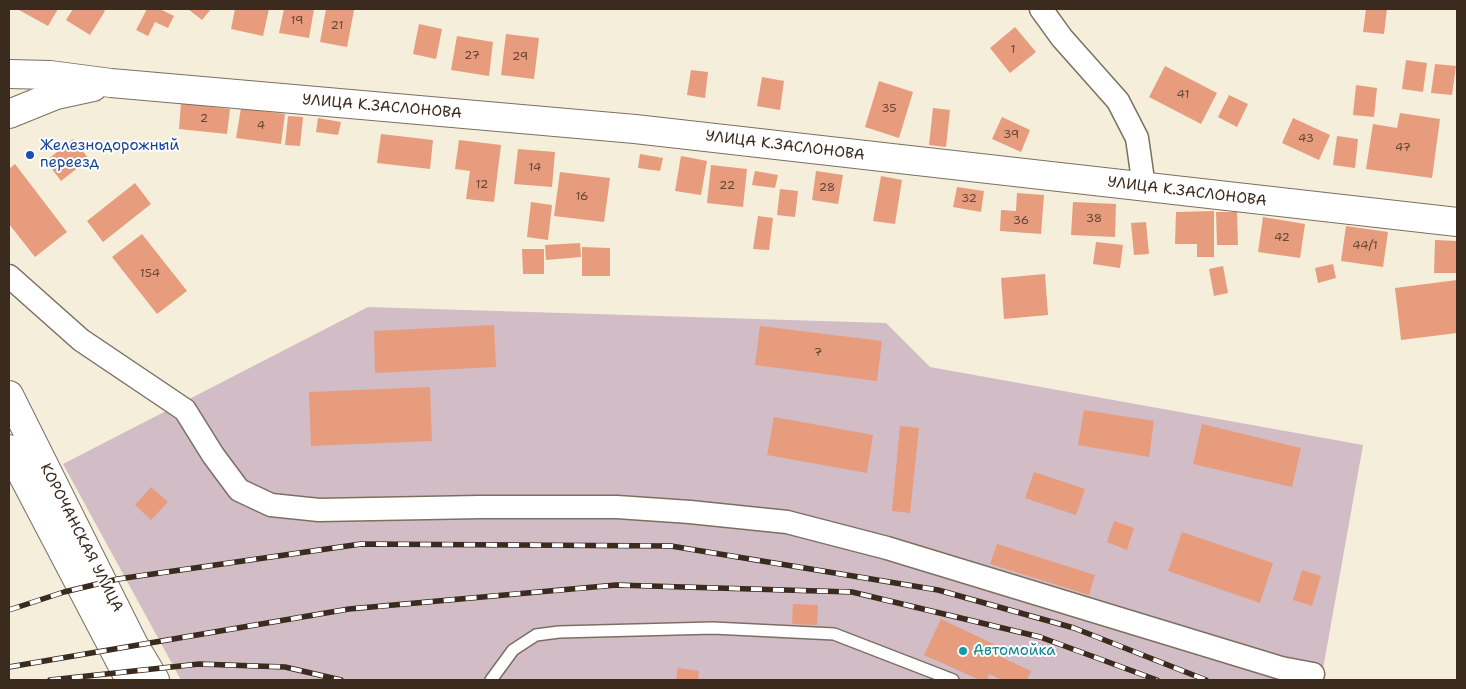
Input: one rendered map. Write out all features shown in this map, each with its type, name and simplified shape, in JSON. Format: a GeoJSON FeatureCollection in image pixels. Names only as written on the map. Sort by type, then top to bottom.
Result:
{"type":"FeatureCollection","features":[{"type":"Feature","properties":{"kind":"street"},"geometry":{"type":"LineString","coordinates":[[1041,9],[1062,38],[1118,101],[1137,138],[1144,187]]}},
{"type":"Feature","properties":{"kind":"street","name":"УЛИЦА К.ЗАСЛОНОВА"},"geometry":{"type":"LineString","coordinates":[[9,74],[71,76],[111,83],[635,129],[1457,222]]}},
{"type":"Feature","properties":{"kind":"street","name":"УЛИЦА К.ЗАСЛОНОВА"},"geometry":{"type":"LineString","coordinates":[[9,114],[56,95],[111,83]]}},
{"type":"Feature","properties":{"kind":"street"},"geometry":{"type":"LineString","coordinates":[[9,276],[81,340],[184,410],[213,455],[239,490],[271,505],[319,510],[617,507],[786,522],[887,548],[1280,668],[1319,677]]}},
{"type":"Feature","properties":{"kind":"street","name":"КОРОЧАНСКАЯ УЛИЦА"},"geometry":{"type":"LineString","coordinates":[[9,395],[134,645],[155,680]]}},
{"type":"Feature","properties":{"kind":"street","name":"КОРОЧАНСКАЯ УЛИЦА"},"geometry":{"type":"LineString","coordinates":[[9,449],[130,680]]}},
{"type":"Feature","properties":{"kind":"lane"},"geometry":{"type":"LineString","coordinates":[[491,680],[513,650],[536,635],[559,632],[713,628],[834,634],[953,680]]}},
{"type":"Feature","properties":{"kind":"shaded area"},"geometry":{"type":"Polygon","coordinates":[[[368,307],[886,323],[930,367],[1363,445],[1321,680],[181,680],[63,464],[368,307]]]}},
{"type":"Feature","properties":{"kind":"building"},"geometry":{"type":"Polygon","coordinates":[[[17,9],[58,9],[48,26],[17,9]]]}},
{"type":"Feature","properties":{"kind":"building"},"geometry":{"type":"Polygon","coordinates":[[[73,9],[102,9],[105,11],[90,35],[66,20],[73,9]]]}},
{"type":"Feature","properties":{"kind":"building"},"geometry":{"type":"Polygon","coordinates":[[[147,9],[160,9],[174,16],[168,28],[155,22],[148,36],[136,30],[147,9]]]}},
{"type":"Feature","properties":{"kind":"building"},"geometry":{"type":"Polygon","coordinates":[[[188,9],[211,9],[202,20],[188,9]]]}},
{"type":"Feature","properties":{"kind":"building"},"geometry":{"type":"Polygon","coordinates":[[[235,9],[269,9],[263,36],[231,29],[235,9]]]}},
{"type":"Feature","properties":{"kind":"building"},"geometry":{"type":"Polygon","coordinates":[[[284,9],[314,9],[309,38],[279,33],[284,9]]]}},
{"type":"Feature","properties":{"kind":"building"},"geometry":{"type":"Polygon","coordinates":[[[326,9],[354,10],[347,47],[320,42],[326,9]]]}},
{"type":"Feature","properties":{"kind":"building"},"geometry":{"type":"Polygon","coordinates":[[[1366,9],[1387,9],[1384,34],[1363,32],[1366,9]]]}},
{"type":"Feature","properties":{"kind":"building"},"geometry":{"type":"Polygon","coordinates":[[[419,24],[442,29],[436,59],[413,54],[419,24]]]}},
{"type":"Feature","properties":{"kind":"building"},"geometry":{"type":"Polygon","coordinates":[[[1015,27],[1036,52],[1010,73],[990,48],[1015,27]]]}},
{"type":"Feature","properties":{"kind":"building"},"geometry":{"type":"Polygon","coordinates":[[[506,34],[539,38],[534,79],[501,75],[506,34]]]}},
{"type":"Feature","properties":{"kind":"building"},"geometry":{"type":"Polygon","coordinates":[[[457,36],[493,42],[489,76],[451,70],[457,36]]]}},
{"type":"Feature","properties":{"kind":"building"},"geometry":{"type":"Polygon","coordinates":[[[1406,60],[1427,63],[1423,92],[1402,89],[1406,60]]]}},
{"type":"Feature","properties":{"kind":"building"},"geometry":{"type":"Polygon","coordinates":[[[1435,64],[1456,66],[1452,95],[1431,93],[1435,64]]]}},
{"type":"Feature","properties":{"kind":"building"},"geometry":{"type":"Polygon","coordinates":[[[1165,66],[1217,93],[1201,124],[1149,97],[1165,66]]]}},
{"type":"Feature","properties":{"kind":"building"},"geometry":{"type":"Polygon","coordinates":[[[691,70],[708,72],[705,98],[687,95],[691,70]]]}},
{"type":"Feature","properties":{"kind":"building"},"geometry":{"type":"Polygon","coordinates":[[[762,77],[784,81],[780,110],[757,106],[762,77]]]}},
{"type":"Feature","properties":{"kind":"building"},"geometry":{"type":"Polygon","coordinates":[[[879,81],[913,92],[899,138],[865,127],[879,81]]]}},
{"type":"Feature","properties":{"kind":"building"},"geometry":{"type":"Polygon","coordinates":[[[1356,85],[1377,88],[1374,117],[1353,115],[1356,85]]]}},
{"type":"Feature","properties":{"kind":"building"},"geometry":{"type":"Polygon","coordinates":[[[1229,95],[1248,104],[1237,127],[1218,117],[1229,95]]]}},
{"type":"Feature","properties":{"kind":"building"},"geometry":{"type":"Polygon","coordinates":[[[181,103],[230,109],[227,134],[179,129],[181,103]]]}},
{"type":"Feature","properties":{"kind":"building"},"geometry":{"type":"Polygon","coordinates":[[[241,108],[285,114],[281,144],[236,138],[241,108]]]}},
{"type":"Feature","properties":{"kind":"building"},"geometry":{"type":"Polygon","coordinates":[[[933,108],[950,110],[946,147],[929,145],[933,108]]]}},
{"type":"Feature","properties":{"kind":"building"},"geometry":{"type":"Polygon","coordinates":[[[1400,113],[1440,119],[1432,178],[1366,169],[1373,124],[1397,128],[1400,113]]]}},
{"type":"Feature","properties":{"kind":"building"},"geometry":{"type":"Polygon","coordinates":[[[288,116],[303,117],[300,146],[285,145],[288,116]]]}},
{"type":"Feature","properties":{"kind":"building"},"geometry":{"type":"Polygon","coordinates":[[[1002,117],[1030,130],[1021,152],[992,139],[1002,117]]]}},
{"type":"Feature","properties":{"kind":"building"},"geometry":{"type":"Polygon","coordinates":[[[318,118],[341,122],[338,135],[316,132],[318,118]]]}},
{"type":"Feature","properties":{"kind":"building"},"geometry":{"type":"Polygon","coordinates":[[[1293,118],[1330,135],[1319,160],[1282,143],[1293,118]]]}},
{"type":"Feature","properties":{"kind":"building"},"geometry":{"type":"Polygon","coordinates":[[[381,134],[433,140],[430,169],[377,163],[381,134]]]}},
{"type":"Feature","properties":{"kind":"building"},"geometry":{"type":"Polygon","coordinates":[[[1337,136],[1358,139],[1355,168],[1333,165],[1337,136]]]}},
{"type":"Feature","properties":{"kind":"building"},"geometry":{"type":"Polygon","coordinates":[[[73,139],[89,159],[61,181],[46,161],[73,139]]]}},
{"type":"Feature","properties":{"kind":"building"},"geometry":{"type":"Polygon","coordinates":[[[459,140],[501,145],[494,202],[466,199],[470,171],[455,169],[459,140]]]}},
{"type":"Feature","properties":{"kind":"building"},"geometry":{"type":"Polygon","coordinates":[[[518,149],[555,152],[552,187],[514,184],[518,149]]]}},
{"type":"Feature","properties":{"kind":"building"},"geometry":{"type":"Polygon","coordinates":[[[640,154],[663,158],[660,171],[638,168],[640,154]]]}},
{"type":"Feature","properties":{"kind":"building"},"geometry":{"type":"Polygon","coordinates":[[[681,156],[707,161],[701,195],[675,191],[681,156]]]}},
{"type":"Feature","properties":{"kind":"building"},"geometry":{"type":"Polygon","coordinates":[[[15,164],[67,232],[35,257],[9,224],[9,169],[15,164]]]}},
{"type":"Feature","properties":{"kind":"building"},"geometry":{"type":"Polygon","coordinates":[[[711,165],[747,169],[743,207],[707,203],[711,165]]]}},
{"type":"Feature","properties":{"kind":"building"},"geometry":{"type":"Polygon","coordinates":[[[755,171],[778,175],[775,188],[752,185],[755,171]]]}},
{"type":"Feature","properties":{"kind":"building"},"geometry":{"type":"Polygon","coordinates":[[[816,171],[843,175],[838,204],[812,200],[816,171]]]}},
{"type":"Feature","properties":{"kind":"building"},"geometry":{"type":"Polygon","coordinates":[[[560,172],[610,178],[604,222],[554,216],[560,172]]]}},
{"type":"Feature","properties":{"kind":"building"},"geometry":{"type":"Polygon","coordinates":[[[881,176],[902,180],[895,224],[873,221],[881,176]]]}},
{"type":"Feature","properties":{"kind":"building"},"geometry":{"type":"Polygon","coordinates":[[[135,183],[151,204],[103,242],[87,221],[135,183]]]}},
{"type":"Feature","properties":{"kind":"building"},"geometry":{"type":"Polygon","coordinates":[[[957,187],[984,191],[981,212],[953,207],[957,187]]]}},
{"type":"Feature","properties":{"kind":"building"},"geometry":{"type":"Polygon","coordinates":[[[780,189],[798,191],[795,217],[777,215],[780,189]]]}},
{"type":"Feature","properties":{"kind":"building"},"geometry":{"type":"Polygon","coordinates":[[[1017,193],[1044,195],[1041,234],[1000,231],[1001,210],[1016,211],[1017,193]]]}},
{"type":"Feature","properties":{"kind":"building"},"geometry":{"type":"Polygon","coordinates":[[[531,202],[552,205],[548,240],[527,237],[531,202]]]}},
{"type":"Feature","properties":{"kind":"building"},"geometry":{"type":"Polygon","coordinates":[[[1073,202],[1116,204],[1115,237],[1071,235],[1073,202]]]}},
{"type":"Feature","properties":{"kind":"building"},"geometry":{"type":"Polygon","coordinates":[[[1214,211],[1214,257],[1197,257],[1197,244],[1175,244],[1176,212],[1214,211]]]}},
{"type":"Feature","properties":{"kind":"building"},"geometry":{"type":"Polygon","coordinates":[[[1216,212],[1237,212],[1238,245],[1217,245],[1216,212]]]}},
{"type":"Feature","properties":{"kind":"building"},"geometry":{"type":"Polygon","coordinates":[[[758,216],[773,218],[769,250],[753,249],[758,216]]]}},
{"type":"Feature","properties":{"kind":"building"},"geometry":{"type":"Polygon","coordinates":[[[1263,217],[1305,224],[1300,258],[1258,252],[1263,217]]]}},
{"type":"Feature","properties":{"kind":"building"},"geometry":{"type":"Polygon","coordinates":[[[1146,222],[1149,254],[1134,255],[1131,223],[1146,222]]]}},
{"type":"Feature","properties":{"kind":"building"},"geometry":{"type":"Polygon","coordinates":[[[1346,226],[1388,232],[1383,267],[1341,261],[1346,226]]]}},
{"type":"Feature","properties":{"kind":"building"},"geometry":{"type":"Polygon","coordinates":[[[142,234],[187,291],[157,314],[112,257],[142,234]]]}},
{"type":"Feature","properties":{"kind":"building"},"geometry":{"type":"Polygon","coordinates":[[[1435,240],[1457,241],[1457,273],[1434,273],[1435,240]]]}},
{"type":"Feature","properties":{"kind":"building"},"geometry":{"type":"Polygon","coordinates":[[[1096,242],[1123,245],[1120,268],[1093,264],[1096,242]]]}},
{"type":"Feature","properties":{"kind":"building"},"geometry":{"type":"Polygon","coordinates":[[[580,243],[581,257],[546,260],[545,245],[580,243]]]}},
{"type":"Feature","properties":{"kind":"building"},"geometry":{"type":"Polygon","coordinates":[[[582,247],[610,248],[610,276],[582,276],[582,247]]]}},
{"type":"Feature","properties":{"kind":"building"},"geometry":{"type":"Polygon","coordinates":[[[522,249],[544,249],[544,274],[523,274],[522,249]]]}},
{"type":"Feature","properties":{"kind":"building"},"geometry":{"type":"Polygon","coordinates":[[[1333,264],[1336,278],[1318,283],[1315,268],[1333,264]]]}},
{"type":"Feature","properties":{"kind":"building"},"geometry":{"type":"Polygon","coordinates":[[[1223,266],[1228,293],[1214,296],[1209,269],[1223,266]]]}},
{"type":"Feature","properties":{"kind":"building"},"geometry":{"type":"Polygon","coordinates":[[[1045,274],[1048,315],[1004,319],[1001,278],[1045,274]]]}},
{"type":"Feature","properties":{"kind":"building"},"geometry":{"type":"Polygon","coordinates":[[[1457,280],[1457,333],[1401,340],[1395,288],[1457,280]]]}},
{"type":"Feature","properties":{"kind":"building"},"geometry":{"type":"Polygon","coordinates":[[[494,325],[496,367],[375,373],[374,331],[494,325]]]}},
{"type":"Feature","properties":{"kind":"building"},"geometry":{"type":"Polygon","coordinates":[[[760,326],[882,341],[877,381],[755,365],[760,326]]]}},
{"type":"Feature","properties":{"kind":"building"},"geometry":{"type":"Polygon","coordinates":[[[430,387],[432,441],[311,446],[309,392],[430,387]]]}},
{"type":"Feature","properties":{"kind":"building"},"geometry":{"type":"Polygon","coordinates":[[[1084,410],[1154,421],[1149,457],[1078,445],[1084,410]]]}},
{"type":"Feature","properties":{"kind":"building"},"geometry":{"type":"Polygon","coordinates":[[[774,417],[873,435],[867,473],[767,455],[774,417]]]}},
{"type":"Feature","properties":{"kind":"building"},"geometry":{"type":"Polygon","coordinates":[[[1202,424],[1301,448],[1292,487],[1193,464],[1202,424]]]}},
{"type":"Feature","properties":{"kind":"building"},"geometry":{"type":"Polygon","coordinates":[[[900,426],[919,428],[910,513],[892,511],[900,426]]]}},
{"type":"Feature","properties":{"kind":"building"},"geometry":{"type":"Polygon","coordinates":[[[1034,472],[1085,489],[1076,515],[1025,498],[1034,472]]]}},
{"type":"Feature","properties":{"kind":"building"},"geometry":{"type":"Polygon","coordinates":[[[151,487],[168,502],[151,520],[135,505],[151,487]]]}},
{"type":"Feature","properties":{"kind":"building"},"geometry":{"type":"Polygon","coordinates":[[[1114,521],[1134,528],[1127,550],[1107,542],[1114,521]]]}},
{"type":"Feature","properties":{"kind":"building"},"geometry":{"type":"Polygon","coordinates":[[[1182,532],[1273,563],[1260,603],[1168,571],[1182,532]]]}},
{"type":"Feature","properties":{"kind":"building"},"geometry":{"type":"Polygon","coordinates":[[[997,544],[1095,575],[1089,595],[990,564],[997,544]]]}},
{"type":"Feature","properties":{"kind":"building"},"geometry":{"type":"Polygon","coordinates":[[[1302,570],[1321,576],[1312,606],[1293,600],[1302,570]]]}},
{"type":"Feature","properties":{"kind":"building"},"geometry":{"type":"Polygon","coordinates":[[[793,604],[818,605],[817,625],[792,624],[793,604]]]}},
{"type":"Feature","properties":{"kind":"building","name":"Автомойка"},"geometry":{"type":"Polygon","coordinates":[[[941,619],[1002,648],[999,656],[1031,671],[1027,680],[1002,680],[989,674],[987,680],[980,680],[924,655],[941,619]]]}},
{"type":"Feature","properties":{"kind":"building"},"geometry":{"type":"Polygon","coordinates":[[[678,668],[699,671],[698,680],[676,680],[678,668]]]}},
{"type":"Feature","properties":{"kind":"railway"},"geometry":{"type":"LineString","coordinates":[[9,610],[64,592],[118,579],[361,544],[671,546],[938,590],[1074,628],[1206,680]]}},
{"type":"Feature","properties":{"kind":"railway"},"geometry":{"type":"LineString","coordinates":[[9,667],[349,609],[616,585],[852,592],[1040,637],[1157,680]]}},
{"type":"Feature","properties":{"kind":"railway"},"geometry":{"type":"LineString","coordinates":[[50,680],[199,664],[285,667],[341,680]]}},
{"type":"Feature","properties":{"kind":"place","name":"Железнодорожный переезд"},"geometry":{"type":"Point","coordinates":[30,155]}},
{"type":"Feature","properties":{"kind":"place","name":"Автомойка"},"geometry":{"type":"Point","coordinates":[963,651]}}]}
